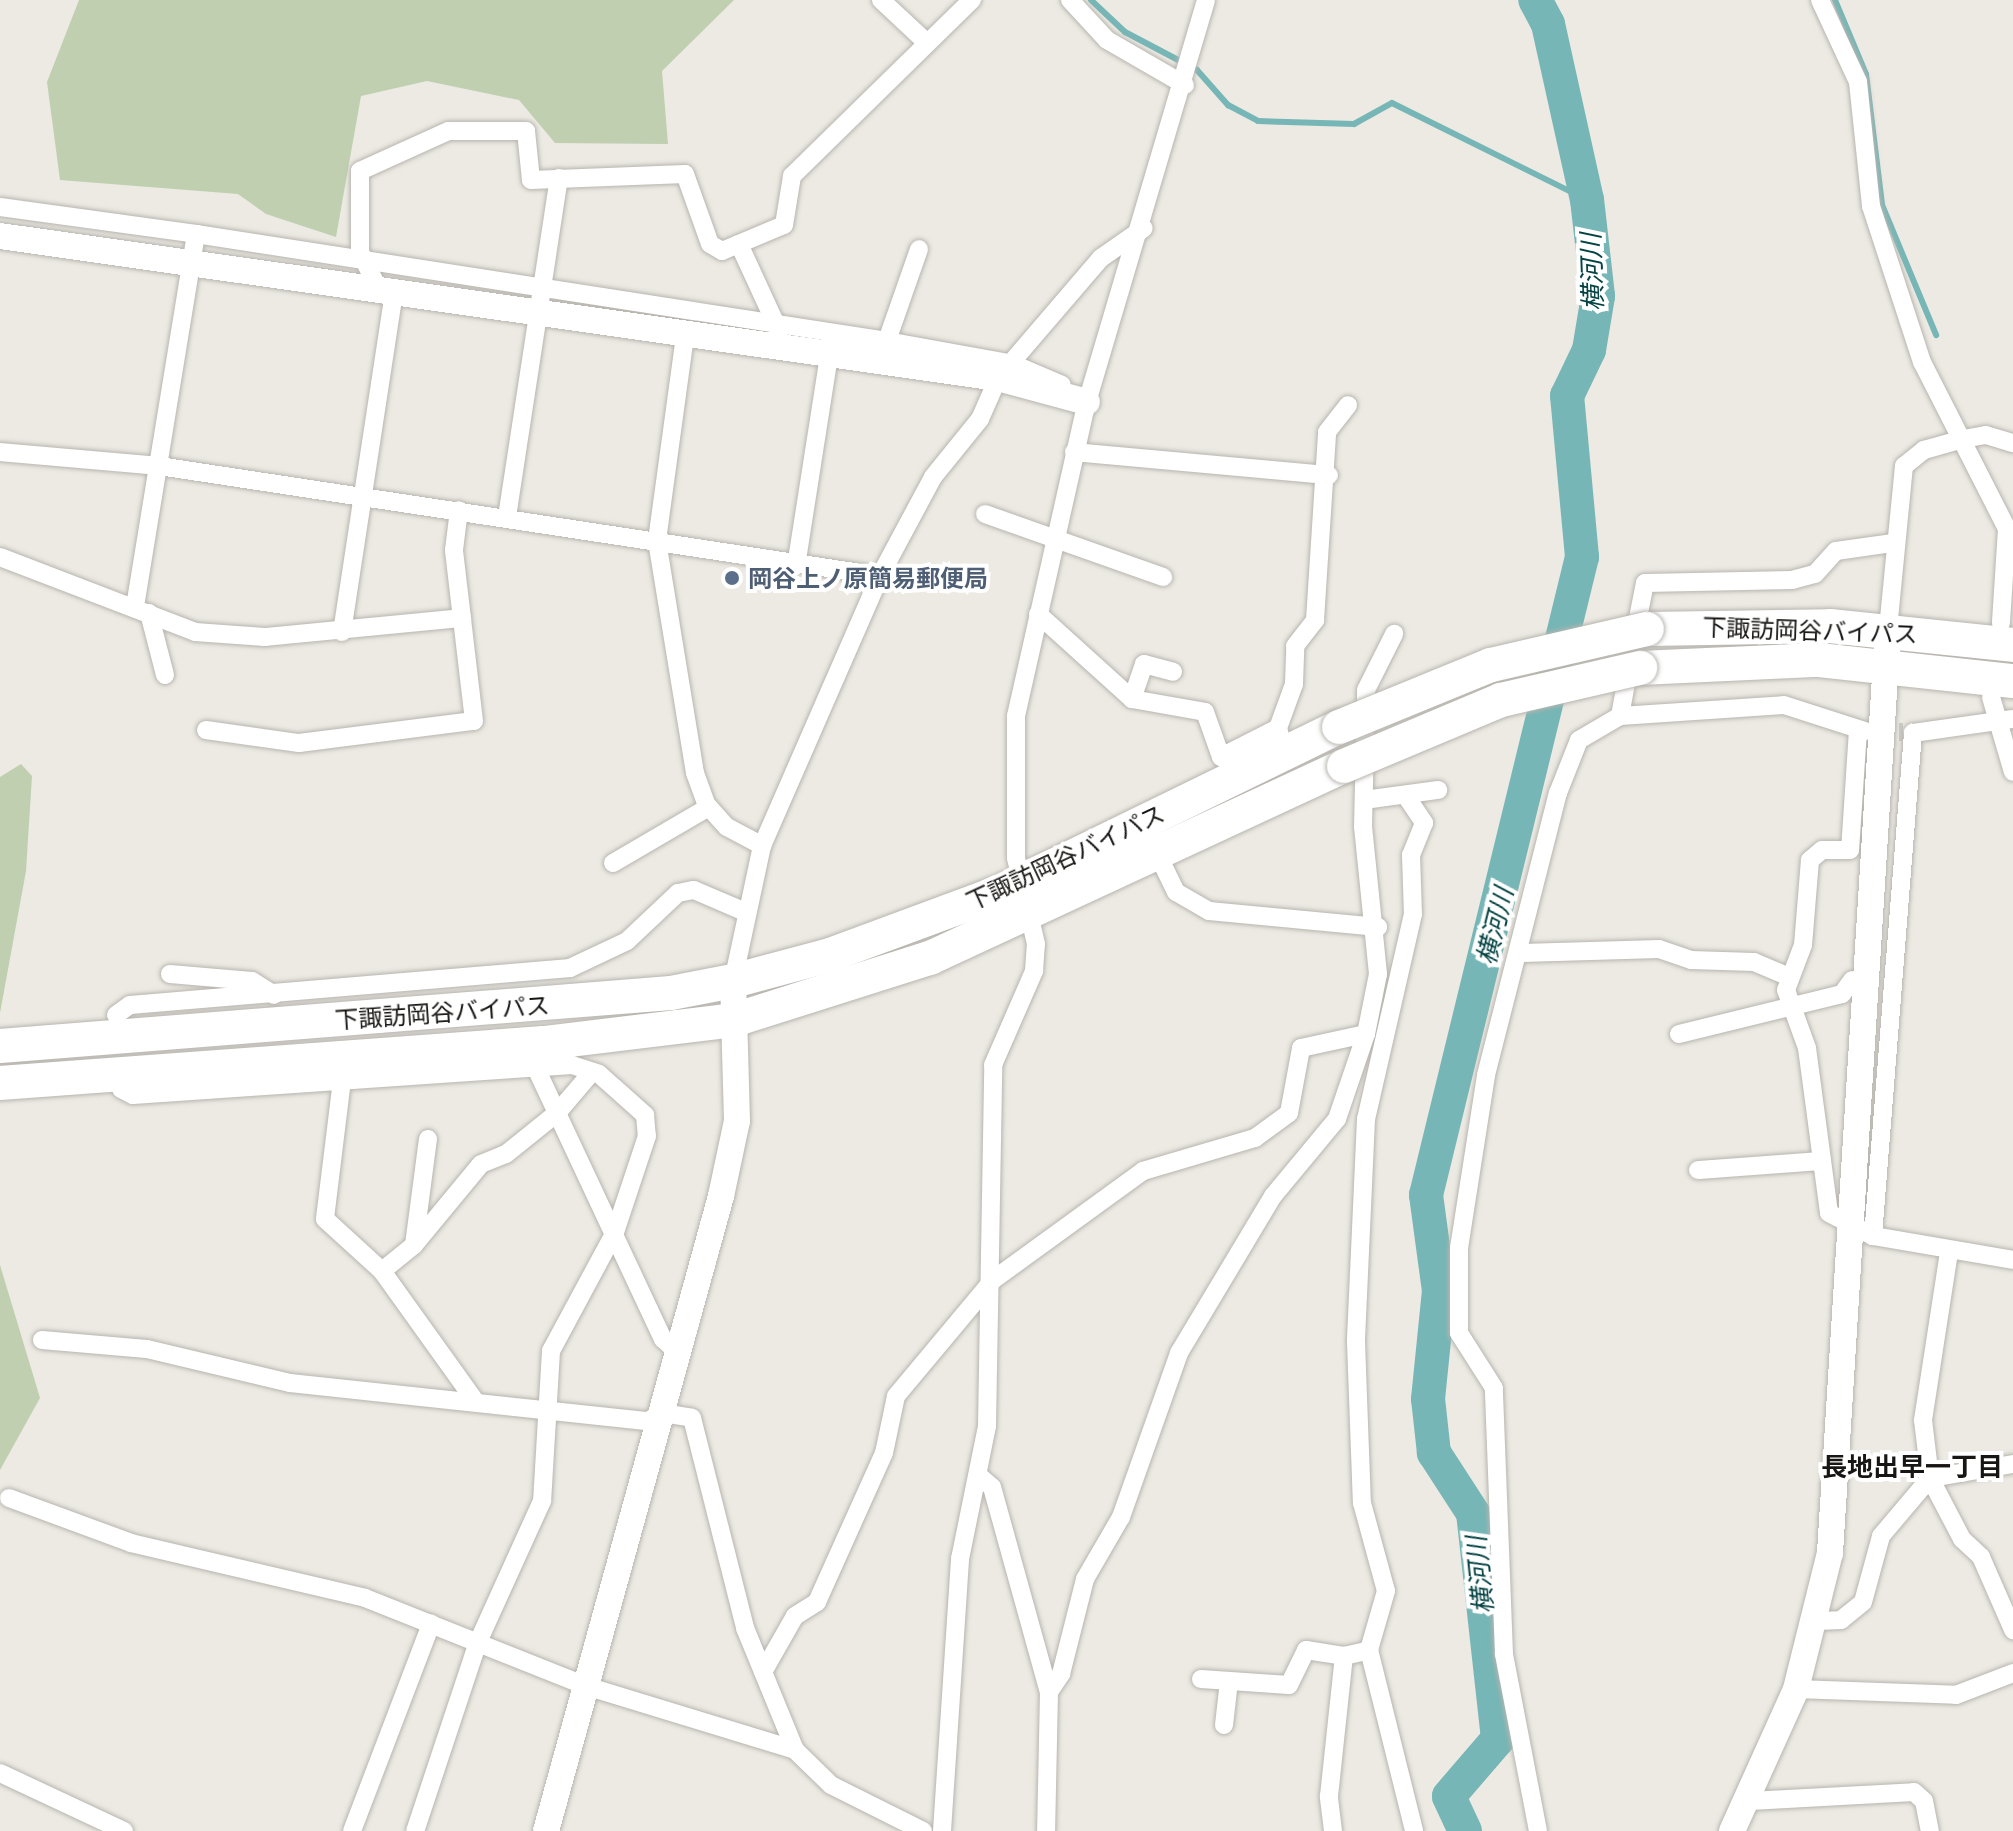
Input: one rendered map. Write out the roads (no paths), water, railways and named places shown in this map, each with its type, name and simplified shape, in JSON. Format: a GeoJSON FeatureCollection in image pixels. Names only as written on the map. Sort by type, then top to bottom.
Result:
{"type":"FeatureCollection","features":[{"type":"Feature","properties":{"kind":"highway","name":"下諏訪岡谷バイパス"},"geometry":{"type":"LineString","coordinates":[[0,1046],[596,1000],[733,981],[830,955],[1023,877],[1281,740],[1339,727],[1491,665],[1647,629],[1726,623],[2007,634]]}},
{"type":"Feature","properties":{"kind":"highway","name":"下諏訪岡谷バイパス"},"geometry":{"type":"LineString","coordinates":[[0,1083],[544,1043],[734,1020],[865,982],[1032,916],[1344,766],[1501,700],[1640,668],[1819,660],[1890,667],[2002,689]]}},
{"type":"Feature","properties":{"kind":"street"},"geometry":{"type":"LineString","coordinates":[[881,0],[925,41]]}},
{"type":"Feature","properties":{"kind":"street"},"geometry":{"type":"LineString","coordinates":[[342,632],[386,290],[364,261],[360,171],[448,131],[526,131],[531,180],[685,174],[710,244],[722,251],[784,225],[792,176],[925,41],[972,0]]}},
{"type":"Feature","properties":{"kind":"street"},"geometry":{"type":"LineString","coordinates":[[1070,0],[1107,40],[1185,85]]}},
{"type":"Feature","properties":{"kind":"street"},"geometry":{"type":"LineString","coordinates":[[942,1831],[960,1559],[978,1475],[993,1280],[993,1065],[1034,971],[1032,916],[1016,858],[1016,716],[1074,452],[1144,228],[1206,0]]}},
{"type":"Feature","properties":{"kind":"street"},"geometry":{"type":"LineString","coordinates":[[1820,0],[1858,82],[1871,206],[1922,362],[2007,529],[2007,634]]}},
{"type":"Feature","properties":{"kind":"street"},"geometry":{"type":"LineString","coordinates":[[507,517],[545,288],[559,178]]}},
{"type":"Feature","properties":{"kind":"street"},"geometry":{"type":"LineString","coordinates":[[0,207],[832,331],[887,341],[1006,371],[1088,400]]}},
{"type":"Feature","properties":{"kind":"street"},"geometry":{"type":"LineString","coordinates":[[546,1831],[680,1355],[737,1121],[733,981],[743,911],[762,846],[880,576],[1006,371],[1101,258],[1144,228]]}},
{"type":"Feature","properties":{"kind":"street"},"geometry":{"type":"LineString","coordinates":[[165,675],[142,610],[159,466],[196,234]]}},
{"type":"Feature","properties":{"kind":"street"},"geometry":{"type":"LineString","coordinates":[[0,236],[386,290],[878,366],[1006,371]]}},
{"type":"Feature","properties":{"kind":"street"},"geometry":{"type":"LineString","coordinates":[[739,244],[780,323],[778,350]]}},
{"type":"Feature","properties":{"kind":"street"},"geometry":{"type":"LineString","coordinates":[[878,366],[919,249]]}},
{"type":"Feature","properties":{"kind":"street"},"geometry":{"type":"LineString","coordinates":[[797,560],[832,331]]}},
{"type":"Feature","properties":{"kind":"street"},"geometry":{"type":"LineString","coordinates":[[685,336],[657,541],[695,773],[709,807],[727,827],[762,846]]}},
{"type":"Feature","properties":{"kind":"street"},"geometry":{"type":"LineString","coordinates":[[1038,614],[1132,699],[1205,712],[1221,757],[1281,740],[1294,684],[1295,646],[1315,620],[1329,475],[1327,432],[1348,405]]}},
{"type":"Feature","properties":{"kind":"street"},"geometry":{"type":"LineString","coordinates":[[1864,1232],[1890,667],[1888,629],[1893,543],[1904,466],[1924,450],[1963,439],[1986,435],[2013,443]]}},
{"type":"Feature","properties":{"kind":"street"},"geometry":{"type":"LineString","coordinates":[[0,452],[159,466],[797,560],[880,576]]}},
{"type":"Feature","properties":{"kind":"street"},"geometry":{"type":"LineString","coordinates":[[1074,452],[1329,475]]}},
{"type":"Feature","properties":{"kind":"street"},"geometry":{"type":"LineString","coordinates":[[206,730],[299,743],[474,721],[454,550],[459,510]]}},
{"type":"Feature","properties":{"kind":"street"},"geometry":{"type":"LineString","coordinates":[[985,514],[1053,544],[1163,577]]}},
{"type":"Feature","properties":{"kind":"street"},"geometry":{"type":"LineString","coordinates":[[1620,716],[1645,583],[1792,580],[1815,574],[1836,551],[1893,543]]}},
{"type":"Feature","properties":{"kind":"street"},"geometry":{"type":"LineString","coordinates":[[0,557],[195,632],[342,632],[462,618]]}},
{"type":"Feature","properties":{"kind":"street"},"geometry":{"type":"LineString","coordinates":[[1049,1692],[1061,1674],[1085,1579],[1121,1517],[1179,1353],[1273,1196],[1337,1119],[1366,1034],[1378,927],[1364,800],[1366,690],[1394,634]]}},
{"type":"Feature","properties":{"kind":"street"},"geometry":{"type":"LineString","coordinates":[[1132,699],[1144,664],[1173,672]]}},
{"type":"Feature","properties":{"kind":"street"},"geometry":{"type":"LineString","coordinates":[[2002,689],[1994,724],[2013,772]]}},
{"type":"Feature","properties":{"kind":"street"},"geometry":{"type":"LineString","coordinates":[[1538,1831],[1504,1654],[1494,1388],[1459,1333],[1459,1248],[1486,1075],[1522,953],[1568,763],[1579,740],[1620,716],[1784,705],[1862,731],[1850,850],[1822,850],[1810,860],[1803,945],[1787,976],[1794,1001],[1829,1213],[1864,1232],[1949,1253],[2013,1260]]}},
{"type":"Feature","properties":{"kind":"street"},"geometry":{"type":"LineString","coordinates":[[1732,1831],[1750,1801],[1796,1689],[1816,1621],[1836,1501],[1864,1232],[1908,733],[1994,724],[2013,719]]}},
{"type":"Feature","properties":{"kind":"street"},"geometry":{"type":"LineString","coordinates":[[1364,800],[1408,799],[1438,790]]}},
{"type":"Feature","properties":{"kind":"street"},"geometry":{"type":"LineString","coordinates":[[1408,799],[1424,823],[1411,855],[1413,914],[1366,1119],[1358,1430],[1362,1503],[1386,1591],[1369,1650],[1414,1831]]}},
{"type":"Feature","properties":{"kind":"street"},"geometry":{"type":"LineString","coordinates":[[613,863],[709,807]]}},
{"type":"Feature","properties":{"kind":"street"},"geometry":{"type":"LineString","coordinates":[[1158,855],[1176,892],[1209,911],[1378,927]]}},
{"type":"Feature","properties":{"kind":"street"},"geometry":{"type":"LineString","coordinates":[[116,1015],[130,1005],[274,995],[505,970],[601,956],[678,893],[694,890],[743,911]]}},
{"type":"Feature","properties":{"kind":"street"},"geometry":{"type":"LineString","coordinates":[[1522,953],[1659,949],[1691,960],[1754,962],[1787,976]]}},
{"type":"Feature","properties":{"kind":"street"},"geometry":{"type":"LineString","coordinates":[[170,974],[252,981],[274,995]]}},
{"type":"Feature","properties":{"kind":"street"},"geometry":{"type":"LineString","coordinates":[[1679,1034],[1794,1001],[1842,994],[1852,980]]}},
{"type":"Feature","properties":{"kind":"street"},"geometry":{"type":"LineString","coordinates":[[763,1672],[795,1616],[817,1602],[884,1453],[896,1396],[993,1280],[1143,1171],[1255,1138],[1289,1113],[1301,1048],[1366,1034]]}},
{"type":"Feature","properties":{"kind":"street"},"geometry":{"type":"LineString","coordinates":[[535,1066],[663,1339],[680,1355]]}},
{"type":"Feature","properties":{"kind":"street"},"geometry":{"type":"LineString","coordinates":[[121,1089],[133,1095],[535,1066],[592,1072],[645,1115],[647,1136],[615,1232],[551,1351],[542,1501],[478,1642],[415,1831]]}},
{"type":"Feature","properties":{"kind":"street"},"geometry":{"type":"LineString","coordinates":[[382,1271],[414,1245],[481,1164],[506,1154],[557,1113],[592,1072]]}},
{"type":"Feature","properties":{"kind":"street"},"geometry":{"type":"LineString","coordinates":[[342,1080],[325,1219],[382,1271],[475,1401]]}},
{"type":"Feature","properties":{"kind":"street"},"geometry":{"type":"LineString","coordinates":[[414,1245],[428,1139]]}},
{"type":"Feature","properties":{"kind":"street"},"geometry":{"type":"LineString","coordinates":[[1698,1170],[1822,1161]]}},
{"type":"Feature","properties":{"kind":"street"},"geometry":{"type":"LineString","coordinates":[[1949,1253],[1923,1420],[1930,1478],[1962,1539],[1981,1557],[2013,1630]]}},
{"type":"Feature","properties":{"kind":"street"},"geometry":{"type":"LineString","coordinates":[[42,1340],[147,1349],[290,1383],[648,1421],[662,1413],[692,1418],[763,1672],[795,1750],[831,1785],[923,1831]]}},
{"type":"Feature","properties":{"kind":"street"},"geometry":{"type":"LineString","coordinates":[[1816,1621],[1841,1620],[1863,1602],[1881,1536],[1930,1478],[2013,1464]]}},
{"type":"Feature","properties":{"kind":"street"},"geometry":{"type":"LineString","coordinates":[[978,1475],[992,1487],[1049,1692],[1046,1831]]}},
{"type":"Feature","properties":{"kind":"street"},"geometry":{"type":"LineString","coordinates":[[9,1498],[131,1543],[365,1598],[586,1686],[795,1750]]}},
{"type":"Feature","properties":{"kind":"street"},"geometry":{"type":"LineString","coordinates":[[352,1831],[431,1624]]}},
{"type":"Feature","properties":{"kind":"street"},"geometry":{"type":"LineString","coordinates":[[1201,1679],[1289,1685],[1306,1650],[1344,1656],[1369,1650]]}},
{"type":"Feature","properties":{"kind":"street"},"geometry":{"type":"LineString","coordinates":[[1333,1831],[1329,1796],[1344,1656]]}},
{"type":"Feature","properties":{"kind":"street"},"geometry":{"type":"LineString","coordinates":[[1796,1689],[1956,1695],[2013,1673]]}},
{"type":"Feature","properties":{"kind":"street"},"geometry":{"type":"LineString","coordinates":[[1224,1725],[1229,1681]]}},
{"type":"Feature","properties":{"kind":"street"},"geometry":{"type":"LineString","coordinates":[[0,1773],[121,1830]]}},
{"type":"Feature","properties":{"kind":"street"},"geometry":{"type":"LineString","coordinates":[[1750,1801],[1914,1792],[1924,1801],[1930,1831]]}},
{"type":"Feature","properties":{"kind":"waterway"},"geometry":{"type":"LineString","coordinates":[[1091,0],[1125,32],[1197,70],[1228,105],[1258,121],[1354,124],[1392,103],[1587,200]]}},
{"type":"Feature","properties":{"kind":"waterway","name":"横河川"},"geometry":{"type":"LineString","coordinates":[[1465,1831],[1449,1796],[1498,1739],[1473,1513],[1434,1453],[1428,1399],[1439,1291],[1426,1195],[1582,557],[1567,396],[1589,350],[1598,296],[1587,200],[1548,24],[1535,0]]}},
{"type":"Feature","properties":{"kind":"waterway"},"geometry":{"type":"LineString","coordinates":[[1835,0],[1866,74],[1882,205],[1936,335]]}},
{"type":"Feature","properties":{"kind":"tunnel"},"geometry":{"type":"LineString","coordinates":[[1872,732],[1903,732]]}},
{"type":"Feature","properties":{"kind":"place","name":"岡谷上ノ原簡易郵便局"},"geometry":{"type":"Point","coordinates":[732,578]}},
{"type":"Feature","properties":{"kind":"district","name":"長地出早一丁目"},"geometry":{"type":"Point","coordinates":[1912,1467]}}]}
